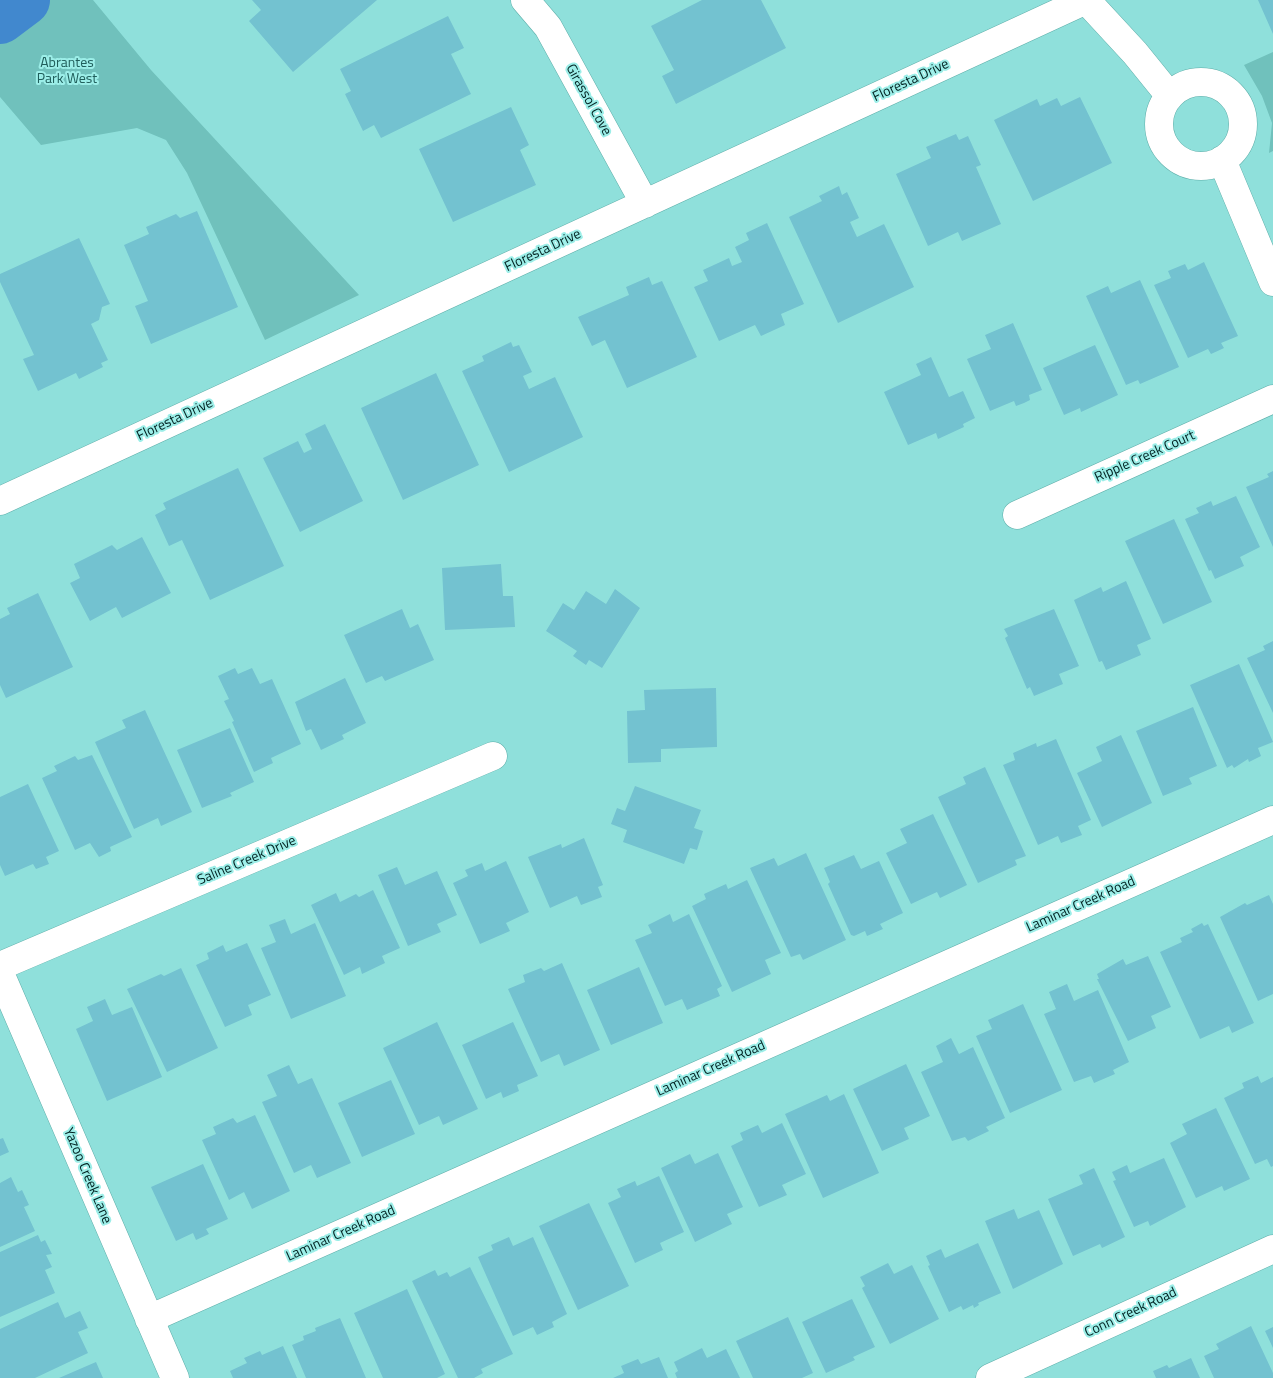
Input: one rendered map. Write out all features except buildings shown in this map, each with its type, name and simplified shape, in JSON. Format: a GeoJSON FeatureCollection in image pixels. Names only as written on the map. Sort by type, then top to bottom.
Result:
{"type":"FeatureCollection","features":[{"type":"Feature","properties":{"kind":"street","name":"Girassol Cove"},"geometry":{"type":"LineString","coordinates":[[525,0],[548,27],[645,204]]}},
{"type":"Feature","properties":{"kind":"street","name":"Floresta Drive"},"geometry":{"type":"LineString","coordinates":[[0,501],[1086,0]]}},
{"type":"Feature","properties":{"kind":"street"},"geometry":{"type":"LineString","coordinates":[[1086,0],[1135,53],[1169,95]]}},
{"type":"Feature","properties":{"kind":"street"},"geometry":{"type":"LineString","coordinates":[[1194,82],[1209,82],[1223,87],[1234,97],[1241,109],[1243,124],[1240,138],[1233,150],[1222,160],[1210,165],[1197,166],[1173,155],[1164,145],[1159,133],[1158,119],[1162,106],[1169,95],[1181,86],[1194,82]]}},
{"type":"Feature","properties":{"kind":"street"},"geometry":{"type":"LineString","coordinates":[[1222,160],[1273,282]]}},
{"type":"Feature","properties":{"kind":"street","name":"Ripple Creek Court"},"geometry":{"type":"LineString","coordinates":[[1017,515],[1273,399]]}},
{"type":"Feature","properties":{"kind":"street","name":"Saline Creek Drive"},"geometry":{"type":"LineString","coordinates":[[0,966],[494,756]]}},
{"type":"Feature","properties":{"kind":"street","name":"Laminar Creek Road"},"geometry":{"type":"LineString","coordinates":[[149,1319],[1273,820]]}},
{"type":"Feature","properties":{"kind":"street","name":"Yazoo Creek Lane"},"geometry":{"type":"LineString","coordinates":[[0,973],[175,1378]]}},
{"type":"Feature","properties":{"kind":"street","name":"Conn Creek Road"},"geometry":{"type":"LineString","coordinates":[[990,1378],[1273,1249]]}},
{"type":"Feature","properties":{"kind":"green space","name":"Abrantes Park West"},"geometry":{"type":"Polygon","coordinates":[[[0,0],[93,0],[151,70],[359,295],[265,340],[187,173],[166,140],[137,128],[41,145],[0,97],[0,0]]]}},
{"type":"Feature","properties":{"kind":"green space"},"geometry":{"type":"Polygon","coordinates":[[[1273,52],[1273,151],[1269,153],[1272,123],[1262,96],[1244,65],[1273,52]]]}},
{"type":"Feature","properties":{"kind":"waterway"},"geometry":{"type":"LineString","coordinates":[[0,18],[24,0]]}}]}
